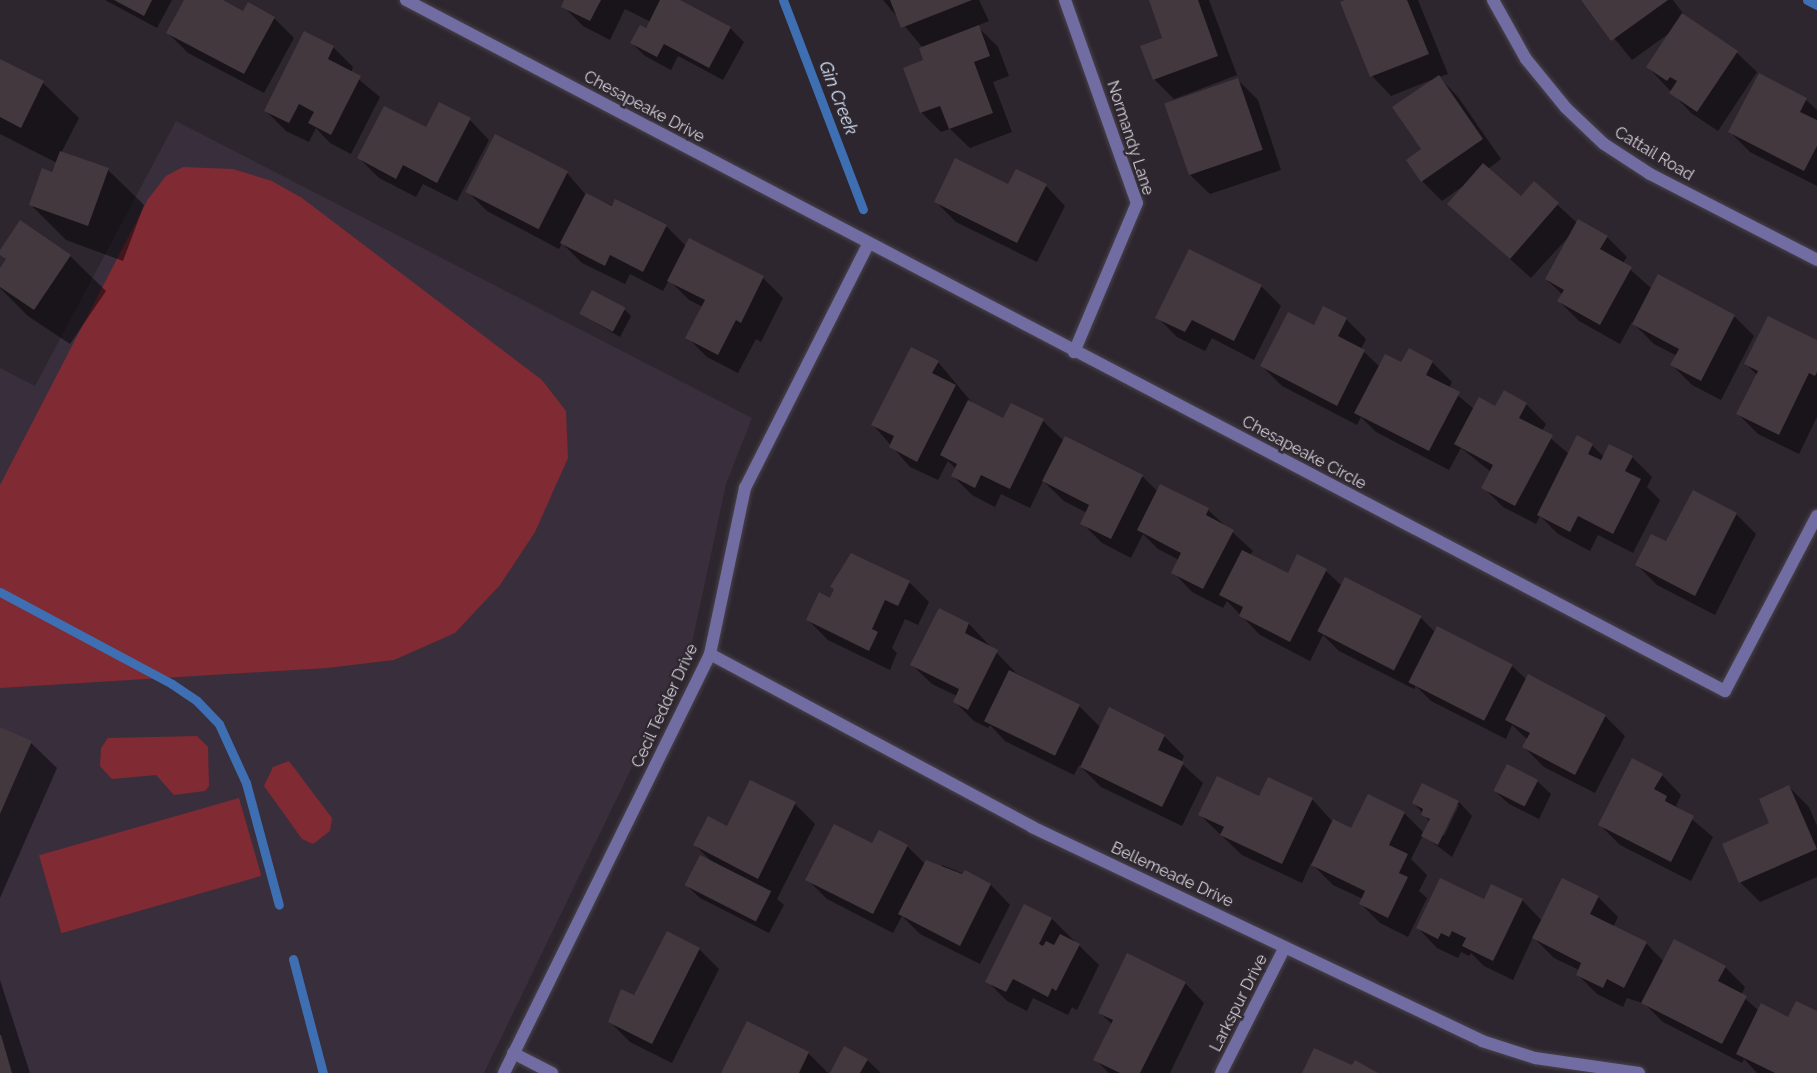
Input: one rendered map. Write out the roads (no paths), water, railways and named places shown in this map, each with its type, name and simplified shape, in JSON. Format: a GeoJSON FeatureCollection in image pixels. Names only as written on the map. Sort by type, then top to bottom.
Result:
{"type":"FeatureCollection","features":[{"type":"Feature","properties":{"kind":"street","name":"Chesapeake Drive"},"geometry":{"type":"LineString","coordinates":[[406,0],[868,244]]}},
{"type":"Feature","properties":{"kind":"street","name":"Normandy Lane"},"geometry":{"type":"LineString","coordinates":[[1065,0],[1137,203],[1074,352]]}},
{"type":"Feature","properties":{"kind":"street","name":"Cattail Road"},"geometry":{"type":"LineString","coordinates":[[1493,0],[1526,59],[1566,108],[1604,144],[1650,174],[1817,260]]}},
{"type":"Feature","properties":{"kind":"street","name":"Chesapeake Circle"},"geometry":{"type":"LineString","coordinates":[[868,244],[1725,691],[1817,516]]}},
{"type":"Feature","properties":{"kind":"street","name":"Cecil Tedder Drive"},"geometry":{"type":"LineString","coordinates":[[504,1073],[710,654],[745,488],[868,244]]}},
{"type":"Feature","properties":{"kind":"street","name":"Bellemeade Drive"},"geometry":{"type":"LineString","coordinates":[[710,654],[1032,827],[1495,1046],[1535,1058],[1639,1073]]}},
{"type":"Feature","properties":{"kind":"street","name":"Larkspur Drive"},"geometry":{"type":"LineString","coordinates":[[1221,1073],[1286,947]]}},
{"type":"Feature","properties":{"kind":"street"},"geometry":{"type":"LineString","coordinates":[[513,1053],[552,1073]]}},
{"type":"Feature","properties":{"kind":"waterway","name":"Gin Creek"},"geometry":{"type":"LineString","coordinates":[[783,0],[863,209]]}},
{"type":"Feature","properties":{"kind":"waterway"},"geometry":{"type":"LineString","coordinates":[[1807,0],[1817,5]]}},
{"type":"Feature","properties":{"kind":"waterway"},"geometry":{"type":"LineString","coordinates":[[0,592],[172,684],[197,701],[219,724],[246,783],[279,905]]}},
{"type":"Feature","properties":{"kind":"waterway"},"geometry":{"type":"LineString","coordinates":[[293,959],[323,1073]]}}]}
